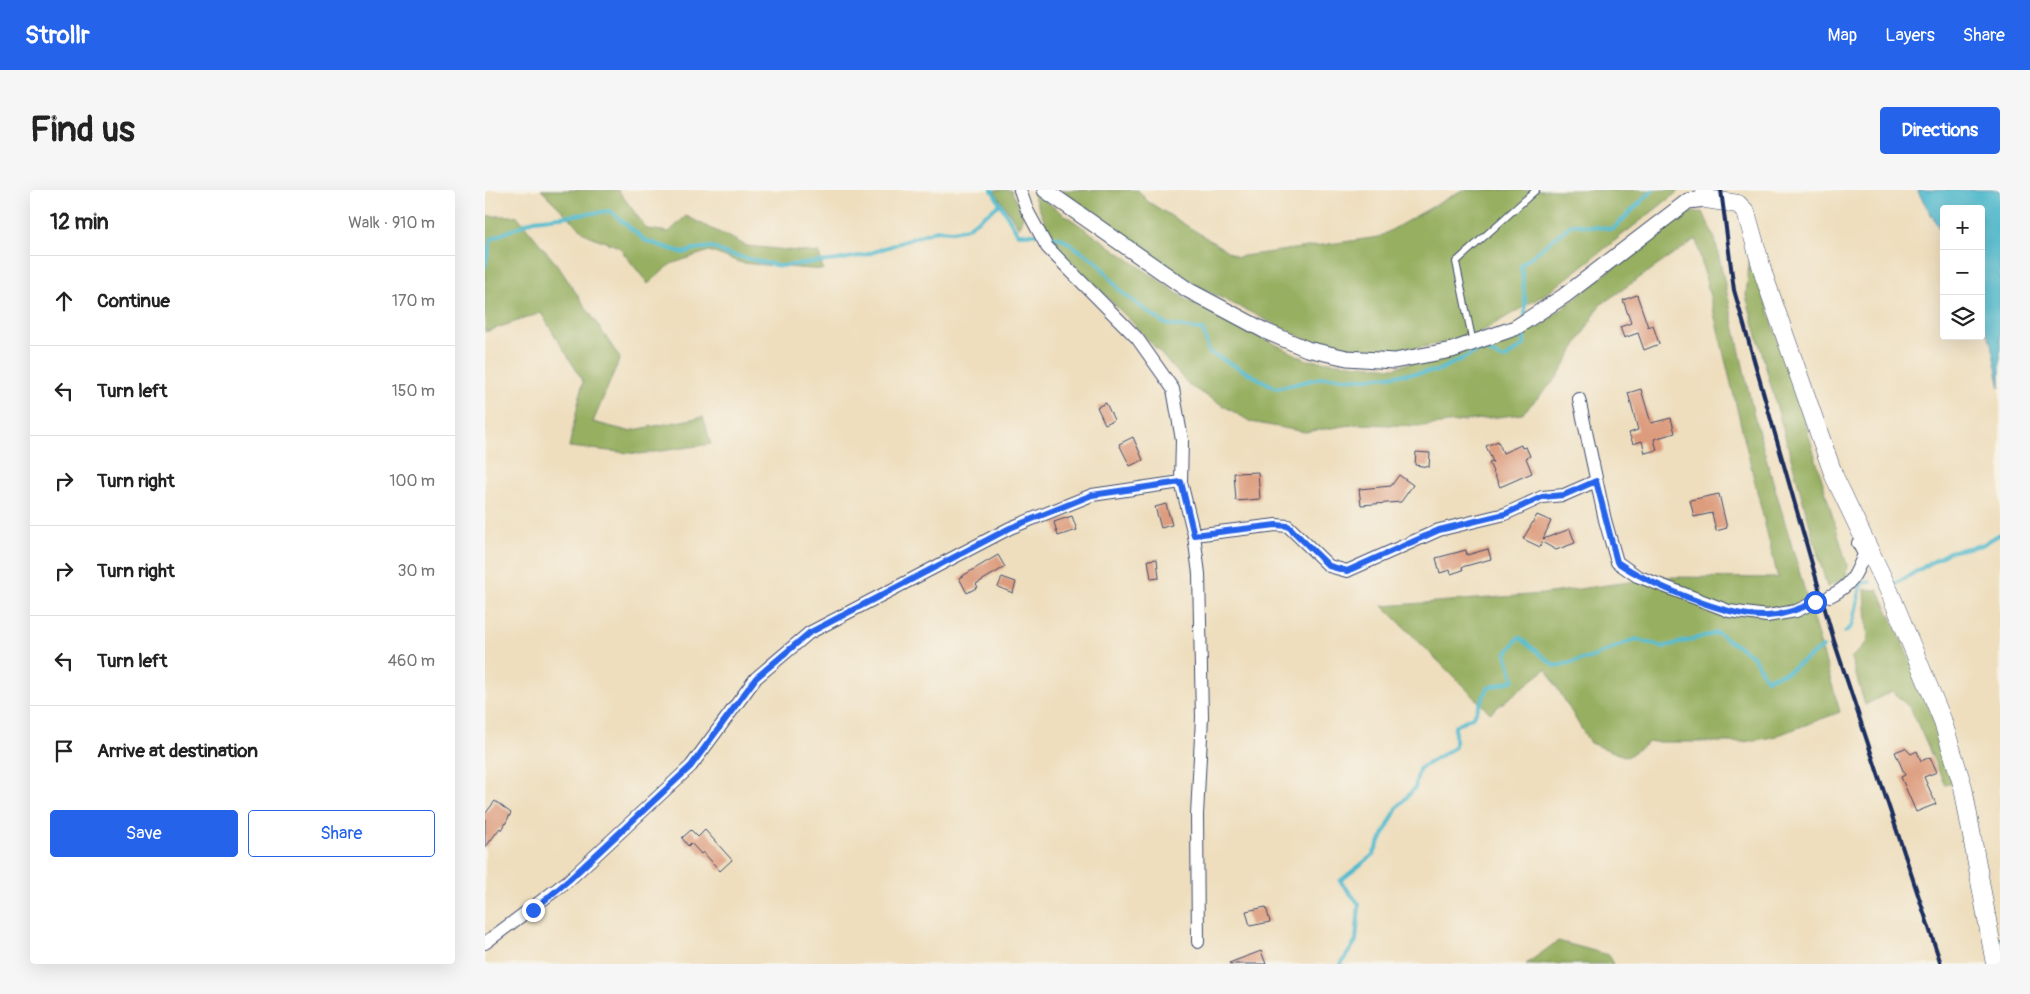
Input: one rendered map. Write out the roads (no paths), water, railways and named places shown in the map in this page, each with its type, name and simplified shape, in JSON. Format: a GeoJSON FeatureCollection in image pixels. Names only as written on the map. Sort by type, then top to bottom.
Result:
{"type":"FeatureCollection","features":[{"type":"Feature","properties":{"kind":"main road"},"geometry":{"type":"LineString","coordinates":[[1706,195],[1738,204],[1746,212],[1765,276],[1834,476],[1890,593],[1942,719],[1963,787],[1995,964]]}},
{"type":"Feature","properties":{"kind":"street"},"geometry":{"type":"LineString","coordinates":[[1020,190],[1027,210],[1047,247],[1137,338],[1173,389],[1182,440],[1181,482],[1194,535],[1199,574],[1202,717],[1197,815],[1198,942]]}},
{"type":"Feature","properties":{"kind":"street"},"geometry":{"type":"LineString","coordinates":[[1045,190],[1188,290],[1265,331],[1307,348],[1347,358],[1394,361],[1452,350],[1515,328],[1536,316],[1688,201],[1706,195]]}},
{"type":"Feature","properties":{"kind":"street"},"geometry":{"type":"LineString","coordinates":[[1579,399],[1596,481],[1617,562],[1637,576],[1729,611],[1767,616],[1796,611],[1815,602]]}},
{"type":"Feature","properties":{"kind":"street"},"geometry":{"type":"LineString","coordinates":[[1194,535],[1276,525],[1288,526],[1329,566],[1347,571],[1439,530],[1505,514],[1542,497],[1564,495],[1596,481]]}},
{"type":"Feature","properties":{"kind":"street"},"geometry":{"type":"LineString","coordinates":[[485,943],[569,880],[691,766],[756,678],[809,633],[1010,528],[1074,502],[1092,495],[1181,482]]}},
{"type":"Feature","properties":{"kind":"street"},"geometry":{"type":"LineString","coordinates":[[1830,596],[1839,592],[1856,577],[1864,554],[1850,529],[1850,509]]}},
{"type":"Feature","properties":{"kind":"lane"},"geometry":{"type":"LineString","coordinates":[[1473,342],[1456,262],[1536,190]]}},
{"type":"Feature","properties":{"kind":"water"},"geometry":{"type":"Polygon","coordinates":[[[1917,190],[2000,190],[2000,388],[1991,343],[1985,329],[1985,205],[1940,205],[1940,230],[1917,190]]]}},
{"type":"Feature","properties":{"kind":"waterway"},"geometry":{"type":"LineString","coordinates":[[992,190],[1018,234],[1036,234]]}},
{"type":"Feature","properties":{"kind":"waterway"},"geometry":{"type":"LineString","coordinates":[[1525,317],[1521,265],[1572,224],[1613,229],[1653,190]]}},
{"type":"Feature","properties":{"kind":"waterway"},"geometry":{"type":"LineString","coordinates":[[485,267],[491,239],[534,220],[610,211],[646,241],[684,253],[694,249],[712,247],[727,254],[780,266],[865,255],[937,230],[953,231],[967,228],[999,205]]}},
{"type":"Feature","properties":{"kind":"waterway"},"geometry":{"type":"LineString","coordinates":[[1045,235],[1061,238],[1097,262],[1122,293],[1165,324],[1203,330],[1209,352],[1276,388],[1326,377],[1359,379],[1437,371],[1482,349],[1504,359],[1524,345],[1524,326]]}},
{"type":"Feature","properties":{"kind":"waterway"},"geometry":{"type":"LineString","coordinates":[[1895,584],[1949,552],[1982,545],[2000,534]]}},
{"type":"Feature","properties":{"kind":"waterway"},"geometry":{"type":"LineString","coordinates":[[1845,632],[1852,626],[1862,582],[1870,582]]}},
{"type":"Feature","properties":{"kind":"waterway"},"geometry":{"type":"LineString","coordinates":[[1341,964],[1356,941],[1359,904],[1340,881],[1373,855],[1397,808],[1415,788],[1419,769],[1455,747],[1455,726],[1474,716],[1488,688],[1514,680],[1506,654],[1519,637],[1555,666],[1590,658],[1635,639],[1663,647],[1717,633],[1753,656],[1766,679],[1787,672],[1823,647]]}},
{"type":"Feature","properties":{"kind":"railway"},"geometry":{"type":"LineString","coordinates":[[1721,190],[1734,290],[1834,641],[1941,964]]}}]}
